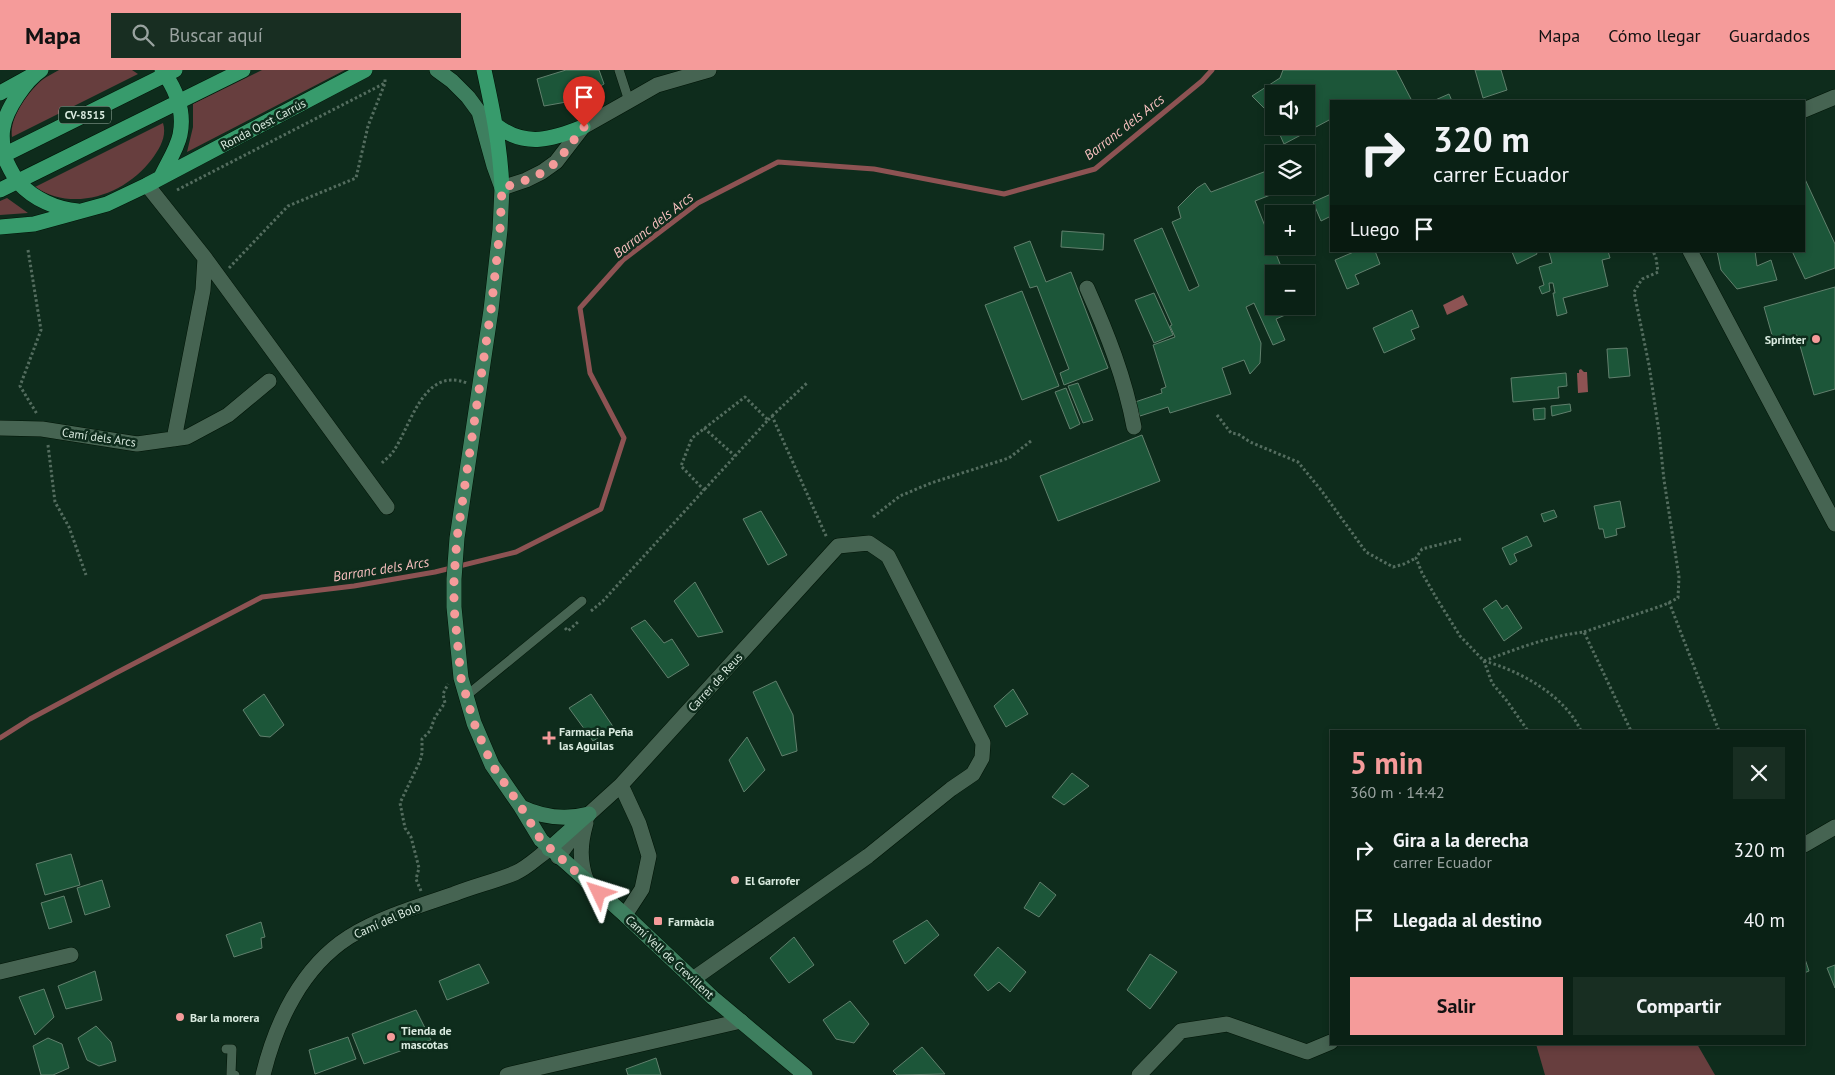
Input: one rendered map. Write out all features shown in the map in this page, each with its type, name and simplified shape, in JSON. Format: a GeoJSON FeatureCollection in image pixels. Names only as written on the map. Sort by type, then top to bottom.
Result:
{"type":"FeatureCollection","features":[{"type":"Feature","properties":{"kind":"main road","name":"CV-8515"},"geometry":{"type":"LineString","coordinates":[[0,190],[243,70]]}},
{"type":"Feature","properties":{"kind":"main road","name":"Ronda Oest Carrús"},"geometry":{"type":"LineString","coordinates":[[0,226],[34,224],[84,212],[107,204],[161,178],[365,70]]}},
{"type":"Feature","properties":{"kind":"main road"},"geometry":{"type":"LineString","coordinates":[[484,70],[496,126],[502,188]]}},
{"type":"Feature","properties":{"kind":"main road","name":"CV-8515"},"geometry":{"type":"LineString","coordinates":[[1,154],[167,72]]}},
{"type":"Feature","properties":{"kind":"main road"},"geometry":{"type":"LineString","coordinates":[[161,178],[180,136],[182,118],[179,102],[167,72]]}},
{"type":"Feature","properties":{"kind":"main road","name":"Ronda Oest Carrús"},"geometry":{"type":"LineString","coordinates":[[37,73],[10,109],[3,127],[1,154],[18,182],[46,202],[63,210],[84,212]]}},
{"type":"Feature","properties":{"kind":"main road","name":"Ronda Oest Carrús"},"geometry":{"type":"LineString","coordinates":[[0,93],[37,73]]}},
{"type":"Feature","properties":{"kind":"main road"},"geometry":{"type":"LineString","coordinates":[[496,126],[504,132],[539,140],[556,138],[584,127]]}},
{"type":"Feature","properties":{"kind":"street","name":"Camí Vell de Crevillent"},"geometry":{"type":"LineString","coordinates":[[437,70],[462,92],[479,112],[502,188],[500,230],[493,292],[457,538],[454,579],[454,607],[461,678],[474,723],[492,765],[541,840],[693,979],[805,1075]]}},
{"type":"Feature","properties":{"kind":"street"},"geometry":{"type":"LineString","coordinates":[[502,188],[542,172],[556,162],[584,127],[672,75],[709,70]]}},
{"type":"Feature","properties":{"kind":"street"},"geometry":{"type":"LineString","coordinates":[[1805,110],[1835,96]]}},
{"type":"Feature","properties":{"kind":"street"},"geometry":{"type":"LineString","coordinates":[[147,185],[205,258],[387,507]]}},
{"type":"Feature","properties":{"kind":"street"},"geometry":{"type":"LineString","coordinates":[[1691,252],[1835,524]]}},
{"type":"Feature","properties":{"kind":"street"},"geometry":{"type":"LineString","coordinates":[[174,439],[203,290],[205,258]]}},
{"type":"Feature","properties":{"kind":"street"},"geometry":{"type":"LineString","coordinates":[[1087,288],[1117,360],[1128,395],[1134,427]]}},
{"type":"Feature","properties":{"kind":"street","name":"Camí dels Arcs"},"geometry":{"type":"LineString","coordinates":[[0,428],[47,430],[137,444],[187,437],[228,415],[269,381]]}},
{"type":"Feature","properties":{"kind":"street"},"geometry":{"type":"LineString","coordinates":[[693,979],[868,856],[951,789],[973,774],[982,758],[983,743],[888,556],[869,543],[832,542]]}},
{"type":"Feature","properties":{"kind":"street","name":"Carrer de Reus"},"geometry":{"type":"LineString","coordinates":[[589,814],[622,785],[832,542]]}},
{"type":"Feature","properties":{"kind":"street"},"geometry":{"type":"LineString","coordinates":[[622,785],[639,824],[649,856],[642,890],[625,915]]}},
{"type":"Feature","properties":{"kind":"street"},"geometry":{"type":"LineString","coordinates":[[521,807],[533,813],[555,816],[578,817],[589,814]]}},
{"type":"Feature","properties":{"kind":"street"},"geometry":{"type":"LineString","coordinates":[[554,853],[589,814]]}},
{"type":"Feature","properties":{"kind":"street"},"geometry":{"type":"LineString","coordinates":[[587,882],[581,867],[581,855],[583,835],[589,814]]}},
{"type":"Feature","properties":{"kind":"street"},"geometry":{"type":"LineString","coordinates":[[1805,844],[1835,827]]}},
{"type":"Feature","properties":{"kind":"street","name":"Camí del Bolo"},"geometry":{"type":"LineString","coordinates":[[263,1075],[269,1051],[292,998],[318,962],[349,937],[388,918],[488,881],[517,873],[554,853]]}},
{"type":"Feature","properties":{"kind":"street"},"geometry":{"type":"LineString","coordinates":[[0,972],[71,955]]}},
{"type":"Feature","properties":{"kind":"street"},"geometry":{"type":"LineString","coordinates":[[506,1075],[741,1021]]}},
{"type":"Feature","properties":{"kind":"street"},"geometry":{"type":"LineString","coordinates":[[1139,1075],[1181,1030],[1227,1024],[1307,1052],[1330,1042]]}},
{"type":"Feature","properties":{"kind":"lane"},"geometry":{"type":"LineString","coordinates":[[619,70],[629,101]]}},
{"type":"Feature","properties":{"kind":"lane"},"geometry":{"type":"LineString","coordinates":[[466,696],[582,601]]}},
{"type":"Feature","properties":{"kind":"lane"},"geometry":{"type":"LineString","coordinates":[[226,1049],[232,1049],[231,1074],[235,1075]]}},
{"type":"Feature","properties":{"kind":"path"},"geometry":{"type":"LineString","coordinates":[[227,270],[288,206],[356,178],[368,126],[386,83],[385,77]]}},
{"type":"Feature","properties":{"kind":"path"},"geometry":{"type":"LineString","coordinates":[[177,190],[386,83]]}},
{"type":"Feature","properties":{"kind":"path"},"geometry":{"type":"LineString","coordinates":[[28,250],[41,330],[20,386],[47,430],[55,502],[68,527],[86,575]]}},
{"type":"Feature","properties":{"kind":"path"},"geometry":{"type":"LineString","coordinates":[[1484,661],[1526,645],[1554,637],[1584,632],[1678,598],[1680,577],[1664,480],[1649,365],[1634,292],[1642,279],[1658,272],[1653,252]]}},
{"type":"Feature","properties":{"kind":"path"},"geometry":{"type":"LineString","coordinates":[[382,464],[393,452],[422,399],[435,384],[445,380],[457,379],[479,387]]}},
{"type":"Feature","properties":{"kind":"path"},"geometry":{"type":"LineString","coordinates":[[589,613],[603,601],[768,420],[807,383]]}},
{"type":"Feature","properties":{"kind":"path"},"geometry":{"type":"LineString","coordinates":[[704,490],[681,466],[692,438],[744,396],[768,420]]}},
{"type":"Feature","properties":{"kind":"path"},"geometry":{"type":"LineString","coordinates":[[1217,415],[1231,433],[1238,434],[1250,442],[1298,462],[1366,552],[1393,567],[1416,558],[1422,549],[1461,539]]}},
{"type":"Feature","properties":{"kind":"path"},"geometry":{"type":"LineString","coordinates":[[772,416],[832,542]]}},
{"type":"Feature","properties":{"kind":"path"},"geometry":{"type":"LineString","coordinates":[[704,428],[735,456]]}},
{"type":"Feature","properties":{"kind":"path"},"geometry":{"type":"LineString","coordinates":[[873,517],[900,496],[931,483],[1009,458],[1031,441]]}},
{"type":"Feature","properties":{"kind":"path"},"geometry":{"type":"LineString","coordinates":[[1416,558],[1422,573],[1460,636],[1484,661],[1492,683],[1508,701],[1527,730]]}},
{"type":"Feature","properties":{"kind":"path"},"geometry":{"type":"LineString","coordinates":[[1669,602],[1719,730]]}},
{"type":"Feature","properties":{"kind":"path"},"geometry":{"type":"LineString","coordinates":[[556,621],[568,631],[582,619]]}},
{"type":"Feature","properties":{"kind":"path"},"geometry":{"type":"LineString","coordinates":[[1584,632],[1631,730]]}},
{"type":"Feature","properties":{"kind":"path"},"geometry":{"type":"LineString","coordinates":[[1484,661],[1506,667],[1564,705],[1581,730]]}},
{"type":"Feature","properties":{"kind":"path"},"geometry":{"type":"LineString","coordinates":[[423,896],[416,879],[419,868],[412,842],[404,828],[400,803],[420,761],[422,739],[430,731],[435,717],[445,703],[443,694],[451,680]]}},
{"type":"Feature","properties":{"kind":"shaded area"},"geometry":{"type":"Polygon","coordinates":[[[59,70],[132,70],[138,74],[12,137],[13,122],[26,98],[42,80],[59,70]]]}},
{"type":"Feature","properties":{"kind":"shaded area"},"geometry":{"type":"Polygon","coordinates":[[[262,70],[345,70],[187,152],[193,127],[193,104],[262,70]]]}},
{"type":"Feature","properties":{"kind":"shaded area"},"geometry":{"type":"Polygon","coordinates":[[[163,123],[164,133],[158,151],[141,171],[128,182],[114,190],[82,199],[66,199],[50,195],[35,187],[163,123]]]}},
{"type":"Feature","properties":{"kind":"shaded area"},"geometry":{"type":"Polygon","coordinates":[[[7,198],[28,213],[0,215],[0,201],[7,198]]]}},
{"type":"Feature","properties":{"kind":"shaded area"},"geometry":{"type":"Polygon","coordinates":[[[1463,295],[1468,305],[1447,315],[1443,305],[1463,295]]]}},
{"type":"Feature","properties":{"kind":"shaded area"},"geometry":{"type":"Polygon","coordinates":[[[1581,369],[1587,372],[1588,392],[1578,393],[1577,373],[1581,369]]]}},
{"type":"Feature","properties":{"kind":"shaded area"},"geometry":{"type":"Polygon","coordinates":[[[1536,1045],[1698,1045],[1715,1075],[1545,1075],[1536,1045]]]}},
{"type":"Feature","properties":{"kind":"building"},"geometry":{"type":"Polygon","coordinates":[[[566,70],[599,70],[604,84],[572,101],[544,106],[537,79],[566,70]]]}},
{"type":"Feature","properties":{"kind":"building"},"geometry":{"type":"Polygon","coordinates":[[[1283,70],[1396,70],[1411,100],[1330,100],[1330,120],[1315,128],[1315,85],[1269,85],[1280,78],[1283,70]]]}},
{"type":"Feature","properties":{"kind":"building"},"geometry":{"type":"Polygon","coordinates":[[[1475,70],[1501,70],[1507,90],[1483,98],[1475,70]]]}},
{"type":"Feature","properties":{"kind":"building"},"geometry":{"type":"Polygon","coordinates":[[[1265,88],[1265,109],[1252,96],[1265,88]]]}},
{"type":"Feature","properties":{"kind":"building"},"geometry":{"type":"Polygon","coordinates":[[[1449,94],[1452,100],[1435,100],[1449,94]]]}},
{"type":"Feature","properties":{"kind":"building"},"geometry":{"type":"Polygon","coordinates":[[[1280,135],[1301,135],[1284,144],[1280,135]]]}},
{"type":"Feature","properties":{"kind":"building"},"geometry":{"type":"Polygon","coordinates":[[[1265,172],[1265,195],[1270,195],[1255,201],[1265,226],[1265,255],[1276,255],[1280,265],[1265,265],[1265,315],[1285,315],[1276,319],[1285,340],[1273,345],[1254,303],[1246,307],[1261,343],[1260,363],[1250,374],[1244,360],[1222,368],[1231,394],[1170,413],[1168,407],[1140,416],[1135,402],[1162,393],[1161,389],[1166,387],[1153,345],[1175,337],[1170,326],[1172,325],[1134,240],[1162,228],[1189,291],[1199,286],[1172,222],[1181,218],[1178,207],[1197,188],[1205,183],[1211,192],[1265,172]]]}},
{"type":"Feature","properties":{"kind":"building"},"geometry":{"type":"Polygon","coordinates":[[[1805,179],[1835,244],[1835,268],[1805,279],[1792,252],[1805,252],[1805,179]]]}},
{"type":"Feature","properties":{"kind":"building"},"geometry":{"type":"Polygon","coordinates":[[[1330,194],[1330,216],[1321,221],[1313,202],[1330,194]]]}},
{"type":"Feature","properties":{"kind":"building"},"geometry":{"type":"Polygon","coordinates":[[[1062,231],[1104,234],[1103,250],[1061,247],[1062,231]]]}},
{"type":"Feature","properties":{"kind":"building"},"geometry":{"type":"Polygon","coordinates":[[[1030,241],[1046,282],[1071,272],[1108,368],[1064,385],[1060,373],[1069,369],[1037,286],[1030,288],[1014,247],[1030,241]]]}},
{"type":"Feature","properties":{"kind":"building"},"geometry":{"type":"Polygon","coordinates":[[[1354,252],[1375,252],[1380,264],[1355,275],[1359,284],[1347,289],[1335,260],[1354,252]]]}},
{"type":"Feature","properties":{"kind":"building"},"geometry":{"type":"Polygon","coordinates":[[[1512,252],[1536,252],[1537,254],[1517,264],[1512,252]]]}},
{"type":"Feature","properties":{"kind":"building"},"geometry":{"type":"Polygon","coordinates":[[[1549,252],[1608,252],[1610,258],[1602,260],[1608,286],[1563,298],[1567,313],[1557,316],[1553,283],[1549,283],[1550,291],[1542,294],[1539,287],[1544,285],[1539,267],[1552,263],[1549,252]]]}},
{"type":"Feature","properties":{"kind":"building"},"geometry":{"type":"Polygon","coordinates":[[[1717,252],[1755,252],[1757,266],[1771,260],[1777,280],[1737,289],[1721,270],[1717,252]]]}},
{"type":"Feature","properties":{"kind":"building","name":"Sprinter"},"geometry":{"type":"Polygon","coordinates":[[[1835,287],[1835,389],[1814,395],[1797,335],[1774,342],[1764,307],[1835,287]]]}},
{"type":"Feature","properties":{"kind":"building"},"geometry":{"type":"Polygon","coordinates":[[[1022,291],[1059,386],[1022,400],[985,305],[1022,291]]]}},
{"type":"Feature","properties":{"kind":"building"},"geometry":{"type":"Polygon","coordinates":[[[1154,293],[1173,335],[1154,343],[1135,300],[1154,293]]]}},
{"type":"Feature","properties":{"kind":"building"},"geometry":{"type":"Polygon","coordinates":[[[1412,310],[1419,327],[1411,330],[1415,339],[1384,353],[1373,328],[1412,310]]]}},
{"type":"Feature","properties":{"kind":"building"},"geometry":{"type":"Polygon","coordinates":[[[1627,348],[1630,376],[1609,378],[1607,349],[1627,348]]]}},
{"type":"Feature","properties":{"kind":"building"},"geometry":{"type":"Polygon","coordinates":[[[1566,373],[1567,386],[1558,387],[1559,398],[1513,402],[1511,378],[1566,373]]]}},
{"type":"Feature","properties":{"kind":"building"},"geometry":{"type":"Polygon","coordinates":[[[1078,383],[1093,420],[1083,423],[1068,386],[1078,383]]]}},
{"type":"Feature","properties":{"kind":"building"},"geometry":{"type":"Polygon","coordinates":[[[1066,388],[1080,424],[1070,429],[1055,392],[1066,388]]]}},
{"type":"Feature","properties":{"kind":"building"},"geometry":{"type":"Polygon","coordinates":[[[1570,404],[1571,411],[1552,416],[1551,406],[1570,404]]]}},
{"type":"Feature","properties":{"kind":"building"},"geometry":{"type":"Polygon","coordinates":[[[1545,408],[1545,419],[1534,420],[1533,409],[1545,408]]]}},
{"type":"Feature","properties":{"kind":"building"},"geometry":{"type":"Polygon","coordinates":[[[1142,435],[1160,481],[1058,521],[1040,476],[1142,435]]]}},
{"type":"Feature","properties":{"kind":"building"},"geometry":{"type":"Polygon","coordinates":[[[1620,501],[1625,527],[1616,529],[1617,535],[1605,538],[1603,529],[1599,529],[1594,506],[1620,501]]]}},
{"type":"Feature","properties":{"kind":"building"},"geometry":{"type":"Polygon","coordinates":[[[1554,510],[1557,517],[1544,522],[1541,514],[1554,510]]]}},
{"type":"Feature","properties":{"kind":"building"},"geometry":{"type":"Polygon","coordinates":[[[761,511],[787,555],[768,565],[743,519],[761,511]]]}},
{"type":"Feature","properties":{"kind":"building"},"geometry":{"type":"Polygon","coordinates":[[[1527,536],[1532,546],[1514,554],[1517,561],[1510,565],[1502,548],[1527,536]]]}},
{"type":"Feature","properties":{"kind":"building"},"geometry":{"type":"Polygon","coordinates":[[[695,582],[723,632],[698,637],[674,601],[695,582]]]}},
{"type":"Feature","properties":{"kind":"building"},"geometry":{"type":"Polygon","coordinates":[[[1496,600],[1502,609],[1507,605],[1522,628],[1504,641],[1483,609],[1496,600]]]}},
{"type":"Feature","properties":{"kind":"building"},"geometry":{"type":"Polygon","coordinates":[[[645,620],[664,643],[672,639],[689,665],[668,678],[631,628],[645,620]]]}},
{"type":"Feature","properties":{"kind":"building"},"geometry":{"type":"Polygon","coordinates":[[[776,681],[793,715],[797,751],[782,756],[753,692],[776,681]]]}},
{"type":"Feature","properties":{"kind":"building"},"geometry":{"type":"Polygon","coordinates":[[[1013,689],[1028,714],[1006,727],[994,706],[1013,689]]]}},
{"type":"Feature","properties":{"kind":"building"},"geometry":{"type":"Polygon","coordinates":[[[264,694],[284,725],[270,737],[260,736],[243,710],[264,694]]]}},
{"type":"Feature","properties":{"kind":"building"},"geometry":{"type":"Polygon","coordinates":[[[591,694],[614,728],[593,741],[569,708],[591,694]]]}},
{"type":"Feature","properties":{"kind":"building"},"geometry":{"type":"Polygon","coordinates":[[[747,737],[765,770],[744,792],[729,760],[747,737]]]}},
{"type":"Feature","properties":{"kind":"building"},"geometry":{"type":"Polygon","coordinates":[[[1072,773],[1089,786],[1064,805],[1052,797],[1072,773]]]}},
{"type":"Feature","properties":{"kind":"building"},"geometry":{"type":"Polygon","coordinates":[[[71,854],[80,885],[45,895],[36,864],[71,854]]]}},
{"type":"Feature","properties":{"kind":"building"},"geometry":{"type":"Polygon","coordinates":[[[102,880],[110,907],[85,915],[77,888],[102,880]]]}},
{"type":"Feature","properties":{"kind":"building"},"geometry":{"type":"Polygon","coordinates":[[[1040,882],[1056,895],[1039,917],[1024,908],[1040,882]]]}},
{"type":"Feature","properties":{"kind":"building"},"geometry":{"type":"Polygon","coordinates":[[[64,896],[72,922],[49,929],[41,903],[64,896]]]}},
{"type":"Feature","properties":{"kind":"building"},"geometry":{"type":"Polygon","coordinates":[[[927,920],[939,935],[905,964],[893,941],[927,920]]]}},
{"type":"Feature","properties":{"kind":"building"},"geometry":{"type":"Polygon","coordinates":[[[261,922],[265,937],[261,938],[262,948],[234,957],[226,935],[261,922]]]}},
{"type":"Feature","properties":{"kind":"building"},"geometry":{"type":"Polygon","coordinates":[[[794,937],[814,965],[789,983],[770,958],[794,937]]]}},
{"type":"Feature","properties":{"kind":"building"},"geometry":{"type":"Polygon","coordinates":[[[998,947],[1026,972],[1010,992],[999,982],[988,991],[974,975],[998,947]]]}},
{"type":"Feature","properties":{"kind":"building"},"geometry":{"type":"Polygon","coordinates":[[[1150,954],[1177,972],[1150,1009],[1127,990],[1150,954]]]}},
{"type":"Feature","properties":{"kind":"building"},"geometry":{"type":"Polygon","coordinates":[[[1805,959],[1809,971],[1805,973],[1805,959]]]}},
{"type":"Feature","properties":{"kind":"building"},"geometry":{"type":"Polygon","coordinates":[[[479,964],[489,983],[447,1000],[439,981],[479,964]]]}},
{"type":"Feature","properties":{"kind":"building"},"geometry":{"type":"Polygon","coordinates":[[[1835,965],[1835,988],[1827,968],[1835,965]]]}},
{"type":"Feature","properties":{"kind":"building"},"geometry":{"type":"Polygon","coordinates":[[[95,971],[102,1000],[66,1009],[58,986],[95,971]]]}},
{"type":"Feature","properties":{"kind":"building"},"geometry":{"type":"Polygon","coordinates":[[[44,989],[54,1017],[35,1035],[19,997],[44,989]]]}},
{"type":"Feature","properties":{"kind":"building"},"geometry":{"type":"Polygon","coordinates":[[[850,1001],[869,1024],[854,1043],[836,1039],[823,1020],[850,1001]]]}},
{"type":"Feature","properties":{"kind":"building","name":"Tienda de mascotas"},"geometry":{"type":"Polygon","coordinates":[[[416,1010],[431,1040],[364,1064],[352,1034],[416,1010]]]}},
{"type":"Feature","properties":{"kind":"building"},"geometry":{"type":"Polygon","coordinates":[[[96,1026],[111,1042],[116,1061],[99,1066],[87,1060],[78,1038],[96,1026]]]}},
{"type":"Feature","properties":{"kind":"building"},"geometry":{"type":"Polygon","coordinates":[[[348,1037],[356,1059],[315,1074],[309,1050],[348,1037]]]}},
{"type":"Feature","properties":{"kind":"building"},"geometry":{"type":"Polygon","coordinates":[[[48,1038],[62,1044],[69,1068],[53,1075],[41,1075],[33,1046],[48,1038]]]}},
{"type":"Feature","properties":{"kind":"building"},"geometry":{"type":"Polygon","coordinates":[[[922,1047],[945,1074],[897,1075],[893,1071],[922,1047]]]}},
{"type":"Feature","properties":{"kind":"building"},"geometry":{"type":"Polygon","coordinates":[[[656,1058],[661,1075],[628,1075],[626,1069],[656,1058]]]}},
{"type":"Feature","properties":{"kind":"waterway","name":"Barranc dels Arcs"},"geometry":{"type":"LineString","coordinates":[[0,738],[30,719],[262,597],[354,586],[435,572],[516,552],[601,509],[624,438],[590,373],[580,308],[623,260],[698,203],[778,162],[874,169],[1004,194],[1095,169],[1202,81],[1212,70]]}},
{"type":"Feature","properties":{"kind":"place","name":"Sprinter"},"geometry":{"type":"Point","coordinates":[1816,339]}},
{"type":"Feature","properties":{"kind":"place","name":"Farmacia Peña las Aguilas"},"geometry":{"type":"Point","coordinates":[549,738]}},
{"type":"Feature","properties":{"kind":"place","name":"El Garrofer"},"geometry":{"type":"Point","coordinates":[735,880]}},
{"type":"Feature","properties":{"kind":"place","name":"Farmàcia"},"geometry":{"type":"Point","coordinates":[658,921]}},
{"type":"Feature","properties":{"kind":"place","name":"Bar la morera"},"geometry":{"type":"Point","coordinates":[180,1017]}},
{"type":"Feature","properties":{"kind":"place","name":"Tienda de mascotas"},"geometry":{"type":"Point","coordinates":[391,1037]}},
{"type":"Feature","properties":{"kind":"route"},"geometry":{"type":"LineString","coordinates":[[584,127],[556,162],[526,180],[502,188],[500,230],[491,310],[457,538],[454,607],[461,678],[474,723],[492,765],[541,840],[599,893]]}}]}
